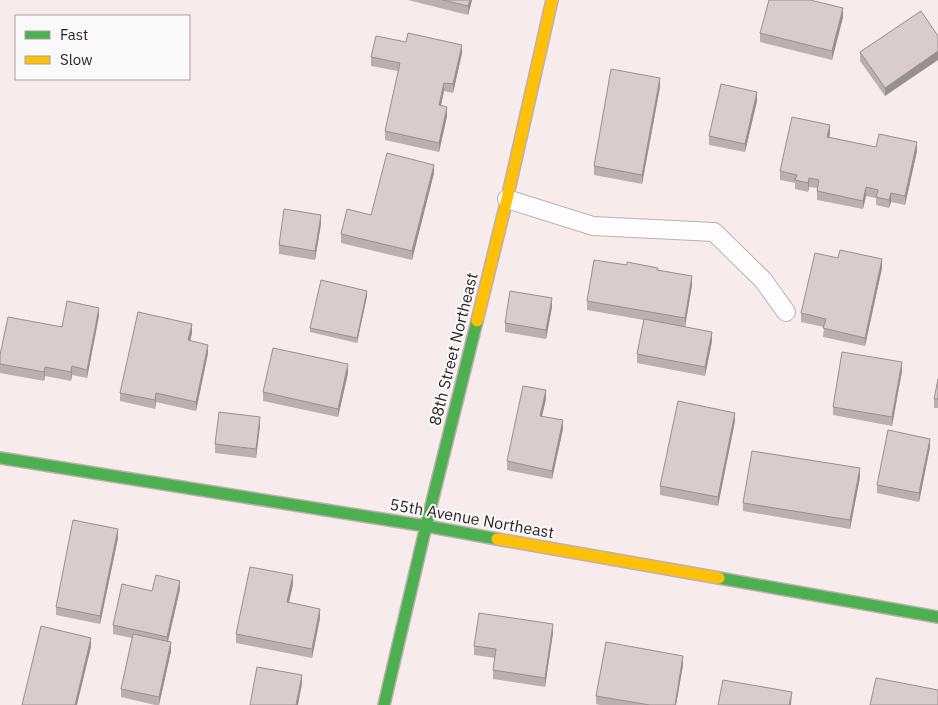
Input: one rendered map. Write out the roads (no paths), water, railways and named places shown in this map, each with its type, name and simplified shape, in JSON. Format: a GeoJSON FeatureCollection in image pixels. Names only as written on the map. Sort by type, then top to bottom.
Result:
{"type":"FeatureCollection","features":[{"type":"Feature","properties":{"kind":"street","name":"88th Street Northeast"},"geometry":{"type":"LineString","coordinates":[[384,705],[507,199],[552,0]]}},
{"type":"Feature","properties":{"kind":"street","name":"55th Avenue Northeast"},"geometry":{"type":"LineString","coordinates":[[0,458],[426,526],[938,618]]}},
{"type":"Feature","properties":{"kind":"lane"},"geometry":{"type":"LineString","coordinates":[[507,199],[593,226],[714,232],[763,280],[786,312]]}}]}
